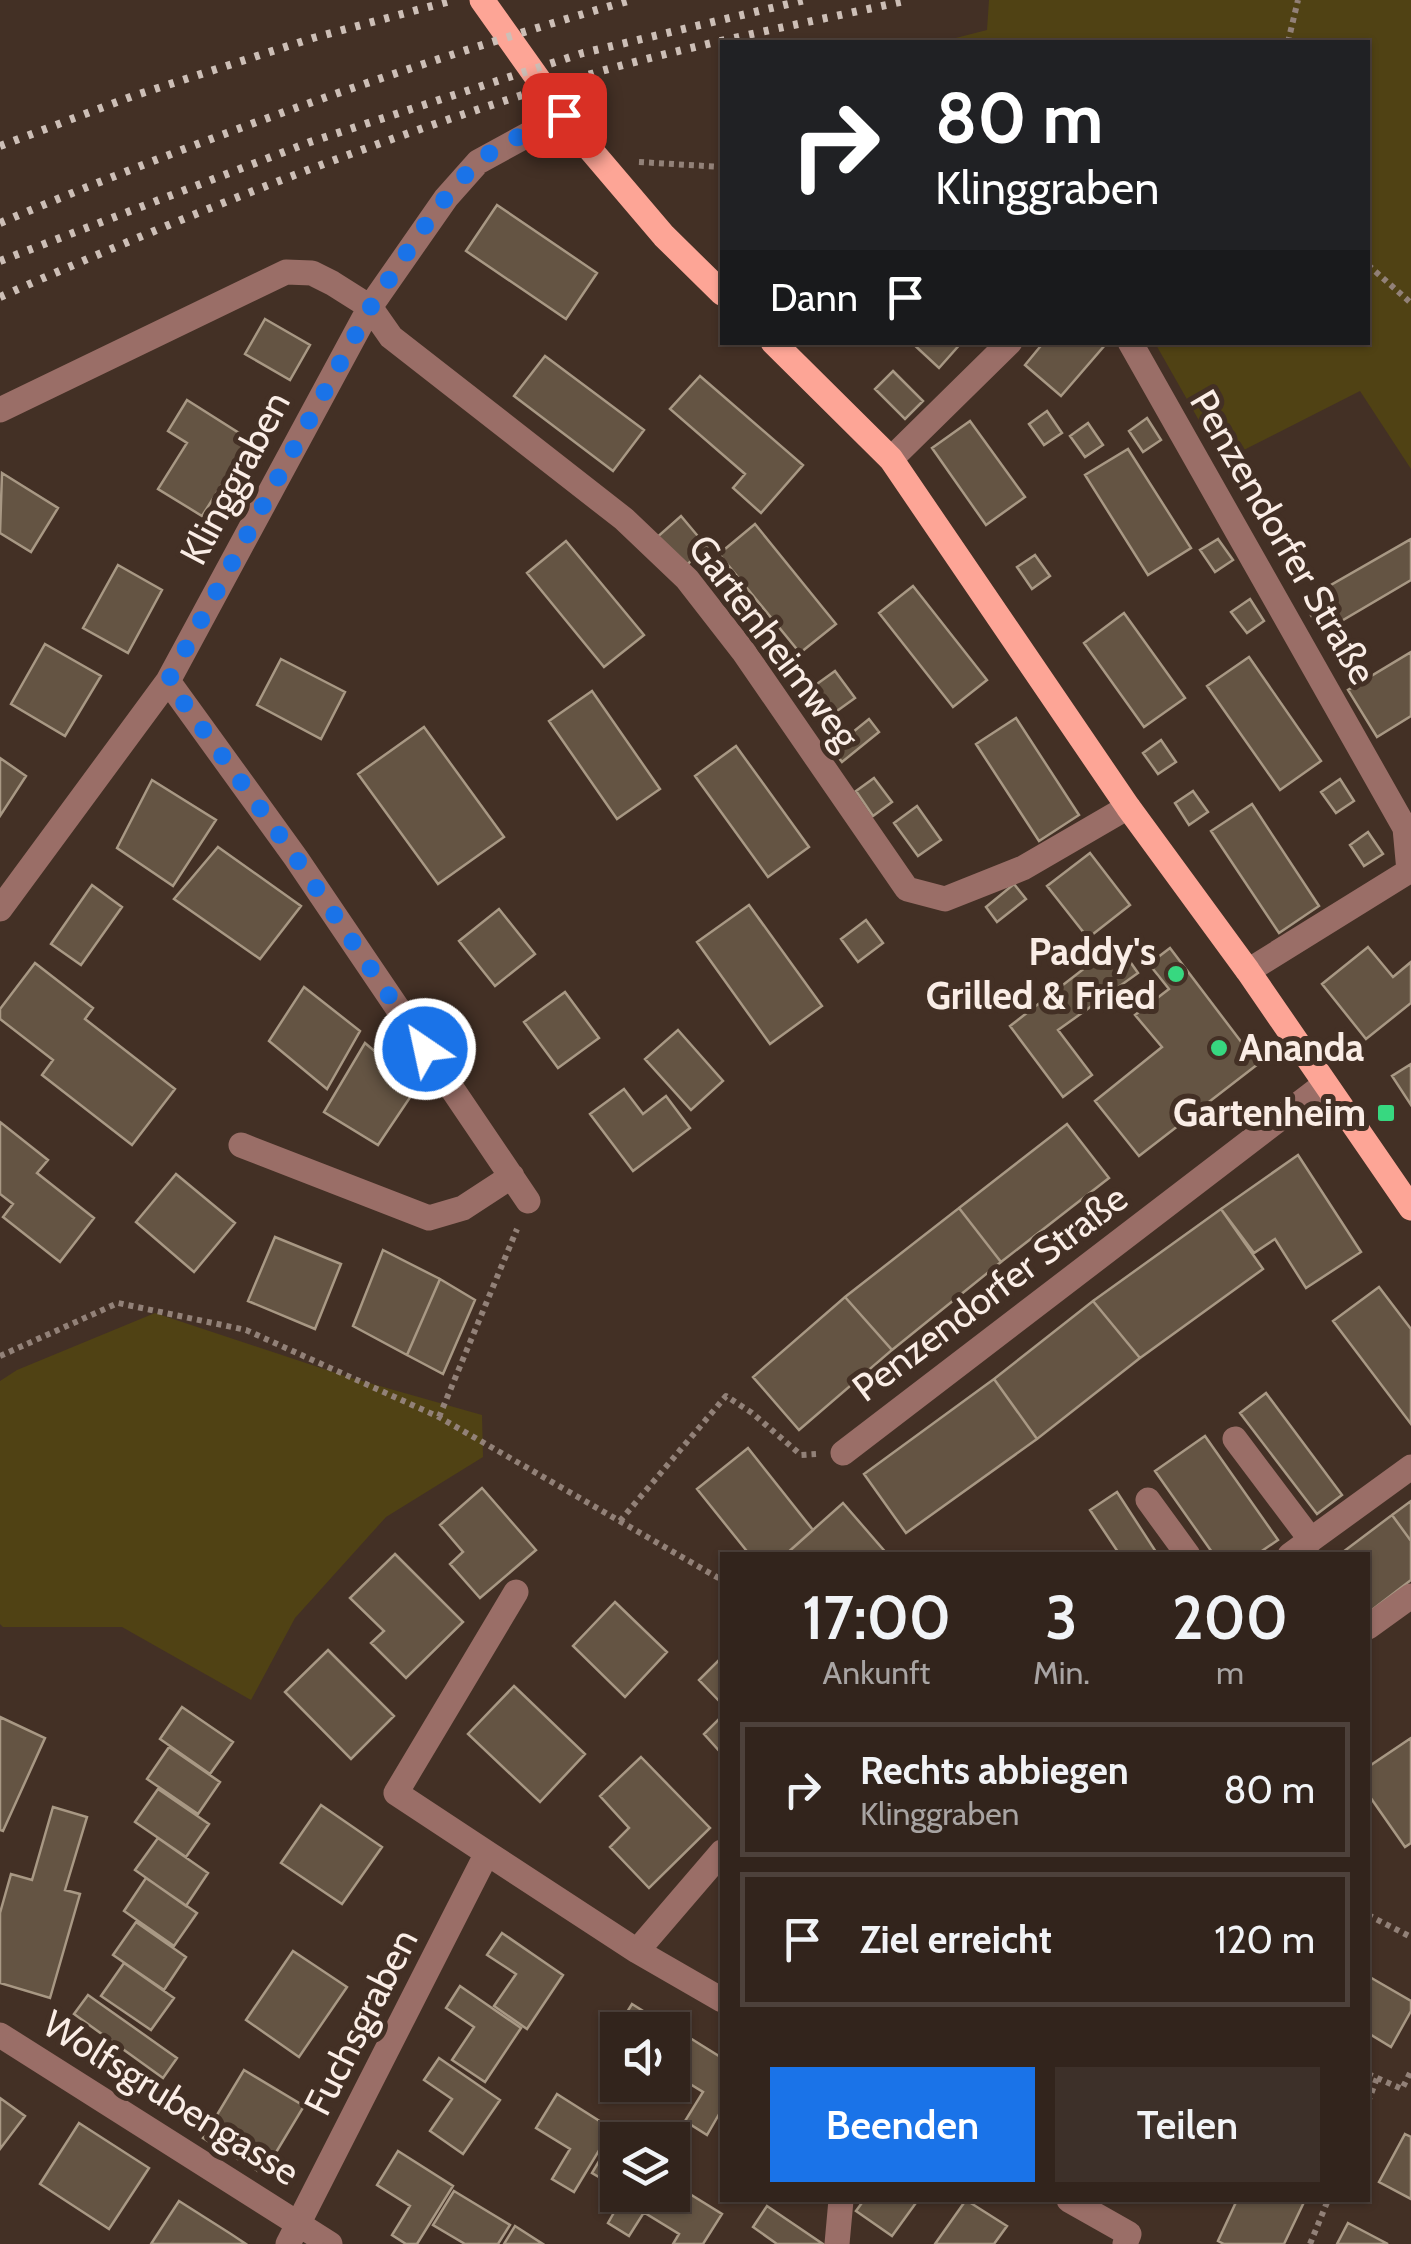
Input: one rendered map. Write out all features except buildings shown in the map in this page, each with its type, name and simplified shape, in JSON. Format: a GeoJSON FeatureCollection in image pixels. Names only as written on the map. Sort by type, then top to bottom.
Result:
{"type":"FeatureCollection","features":[{"type":"Feature","properties":{"kind":"main road"},"geometry":{"type":"LineString","coordinates":[[482,0],[608,171],[664,236],[720,291]]}},
{"type":"Feature","properties":{"kind":"main road"},"geometry":{"type":"LineString","coordinates":[[776,345],[892,459],[1128,807],[1248,971],[1411,1208]]}},
{"type":"Feature","properties":{"kind":"street","name":"Klinggraben"},"geometry":{"type":"LineString","coordinates":[[0,909],[168,681],[370,308],[446,198],[478,162],[564,115]]}},
{"type":"Feature","properties":{"kind":"street","name":"Gartenheimweg"},"geometry":{"type":"LineString","coordinates":[[0,410],[286,272],[312,272],[370,308],[391,337],[624,518],[687,579],[744,651],[907,889],[945,899],[1024,868],[1128,807]]}},
{"type":"Feature","properties":{"kind":"street"},"geometry":{"type":"LineString","coordinates":[[892,459],[1007,345]]}},
{"type":"Feature","properties":{"kind":"street","name":"Penzendorfer Straße"},"geometry":{"type":"LineString","coordinates":[[1132,345],[1405,828],[1409,871],[1248,971]]}},
{"type":"Feature","properties":{"kind":"street"},"geometry":{"type":"LineString","coordinates":[[168,681],[296,858],[528,1201]]}},
{"type":"Feature","properties":{"kind":"street","name":"Penzendorfer Straße"},"geometry":{"type":"LineString","coordinates":[[842,1453],[1325,1084]]}},
{"type":"Feature","properties":{"kind":"street"},"geometry":{"type":"LineString","coordinates":[[241,1145],[429,1218],[463,1208],[512,1176]]}},
{"type":"Feature","properties":{"kind":"street"},"geometry":{"type":"LineString","coordinates":[[1235,1439],[1301,1548],[1411,1467]]}},
{"type":"Feature","properties":{"kind":"street"},"geometry":{"type":"LineString","coordinates":[[1148,1500],[1186,1552]]}},
{"type":"Feature","properties":{"kind":"street"},"geometry":{"type":"LineString","coordinates":[[516,1592],[396,1793],[638,1952],[720,1999]]}},
{"type":"Feature","properties":{"kind":"street"},"geometry":{"type":"LineString","coordinates":[[1370,1626],[1411,1596]]}},
{"type":"Feature","properties":{"kind":"street","name":"Fuchsgraben"},"geometry":{"type":"LineString","coordinates":[[295,2234],[487,1852]]}},
{"type":"Feature","properties":{"kind":"street"},"geometry":{"type":"LineString","coordinates":[[638,1952],[720,1854]]}},
{"type":"Feature","properties":{"kind":"street","name":"Wolfsgrubengasse"},"geometry":{"type":"LineString","coordinates":[[0,2035],[295,2234],[330,2244]]}},
{"type":"Feature","properties":{"kind":"street"},"geometry":{"type":"LineString","coordinates":[[837,2244],[841,2202]]}},
{"type":"Feature","properties":{"kind":"street"},"geometry":{"type":"LineString","coordinates":[[1073,2202],[1135,2241]]}},
{"type":"Feature","properties":{"kind":"path"},"geometry":{"type":"LineString","coordinates":[[1288,40],[1298,0]]}},
{"type":"Feature","properties":{"kind":"path"},"geometry":{"type":"LineString","coordinates":[[608,171],[642,161],[720,167]]}},
{"type":"Feature","properties":{"kind":"path"},"geometry":{"type":"LineString","coordinates":[[1370,268],[1411,303]]}},
{"type":"Feature","properties":{"kind":"path"},"geometry":{"type":"LineString","coordinates":[[440,1417],[528,1201]]}},
{"type":"Feature","properties":{"kind":"path"},"geometry":{"type":"LineString","coordinates":[[0,1356],[118,1304],[246,1330],[440,1417],[720,1579]]}},
{"type":"Feature","properties":{"kind":"path"},"geometry":{"type":"LineString","coordinates":[[620,1521],[726,1396],[801,1455],[842,1453]]}},
{"type":"Feature","properties":{"kind":"path"},"geometry":{"type":"LineString","coordinates":[[1370,1916],[1411,1937]]}},
{"type":"Feature","properties":{"kind":"path"},"geometry":{"type":"LineString","coordinates":[[1370,2075],[1402,2089],[1411,2071]]}},
{"type":"Feature","properties":{"kind":"path"},"geometry":{"type":"LineString","coordinates":[[1370,2097],[1377,2078]]}},
{"type":"Feature","properties":{"kind":"path"},"geometry":{"type":"LineString","coordinates":[[1310,2244],[1327,2202]]}},
{"type":"Feature","properties":{"kind":"shaded area"},"geometry":{"type":"Polygon","coordinates":[[[989,0],[1411,0],[1411,469],[1360,391],[1222,461],[1156,345],[1370,345],[1370,40],[948,40],[987,30],[989,0]]]}},
{"type":"Feature","properties":{"kind":"shaded area"},"geometry":{"type":"Polygon","coordinates":[[[155,1313],[348,1377],[482,1415],[483,1457],[386,1517],[295,1618],[251,1700],[122,1627],[0,1624],[0,1381],[17,1370],[155,1313]]]}},
{"type":"Feature","properties":{"kind":"railway"},"geometry":{"type":"LineString","coordinates":[[0,146],[133,96],[313,38],[454,0]]}},
{"type":"Feature","properties":{"kind":"railway"},"geometry":{"type":"LineString","coordinates":[[0,223],[312,102],[631,0]]}},
{"type":"Feature","properties":{"kind":"railway"},"geometry":{"type":"LineString","coordinates":[[0,261],[310,142],[583,53],[805,0]]}},
{"type":"Feature","properties":{"kind":"railway"},"geometry":{"type":"LineString","coordinates":[[729,40],[909,0]]}},
{"type":"Feature","properties":{"kind":"railway"},"geometry":{"type":"LineString","coordinates":[[0,297],[295,175],[446,120],[598,72],[720,42]]}},
{"type":"Feature","properties":{"kind":"place","name":"Paddy's Grilled & Fried"},"geometry":{"type":"Point","coordinates":[1176,974]}},
{"type":"Feature","properties":{"kind":"place","name":"Ananda"},"geometry":{"type":"Point","coordinates":[1219,1048]}},
{"type":"Feature","properties":{"kind":"place","name":"Gartenheim"},"geometry":{"type":"Point","coordinates":[1386,1113]}},
{"type":"Feature","properties":{"kind":"route"},"geometry":{"type":"LineString","coordinates":[[425,1049],[296,858],[168,681],[370,308],[446,198],[478,162],[564,115]]}}]}
